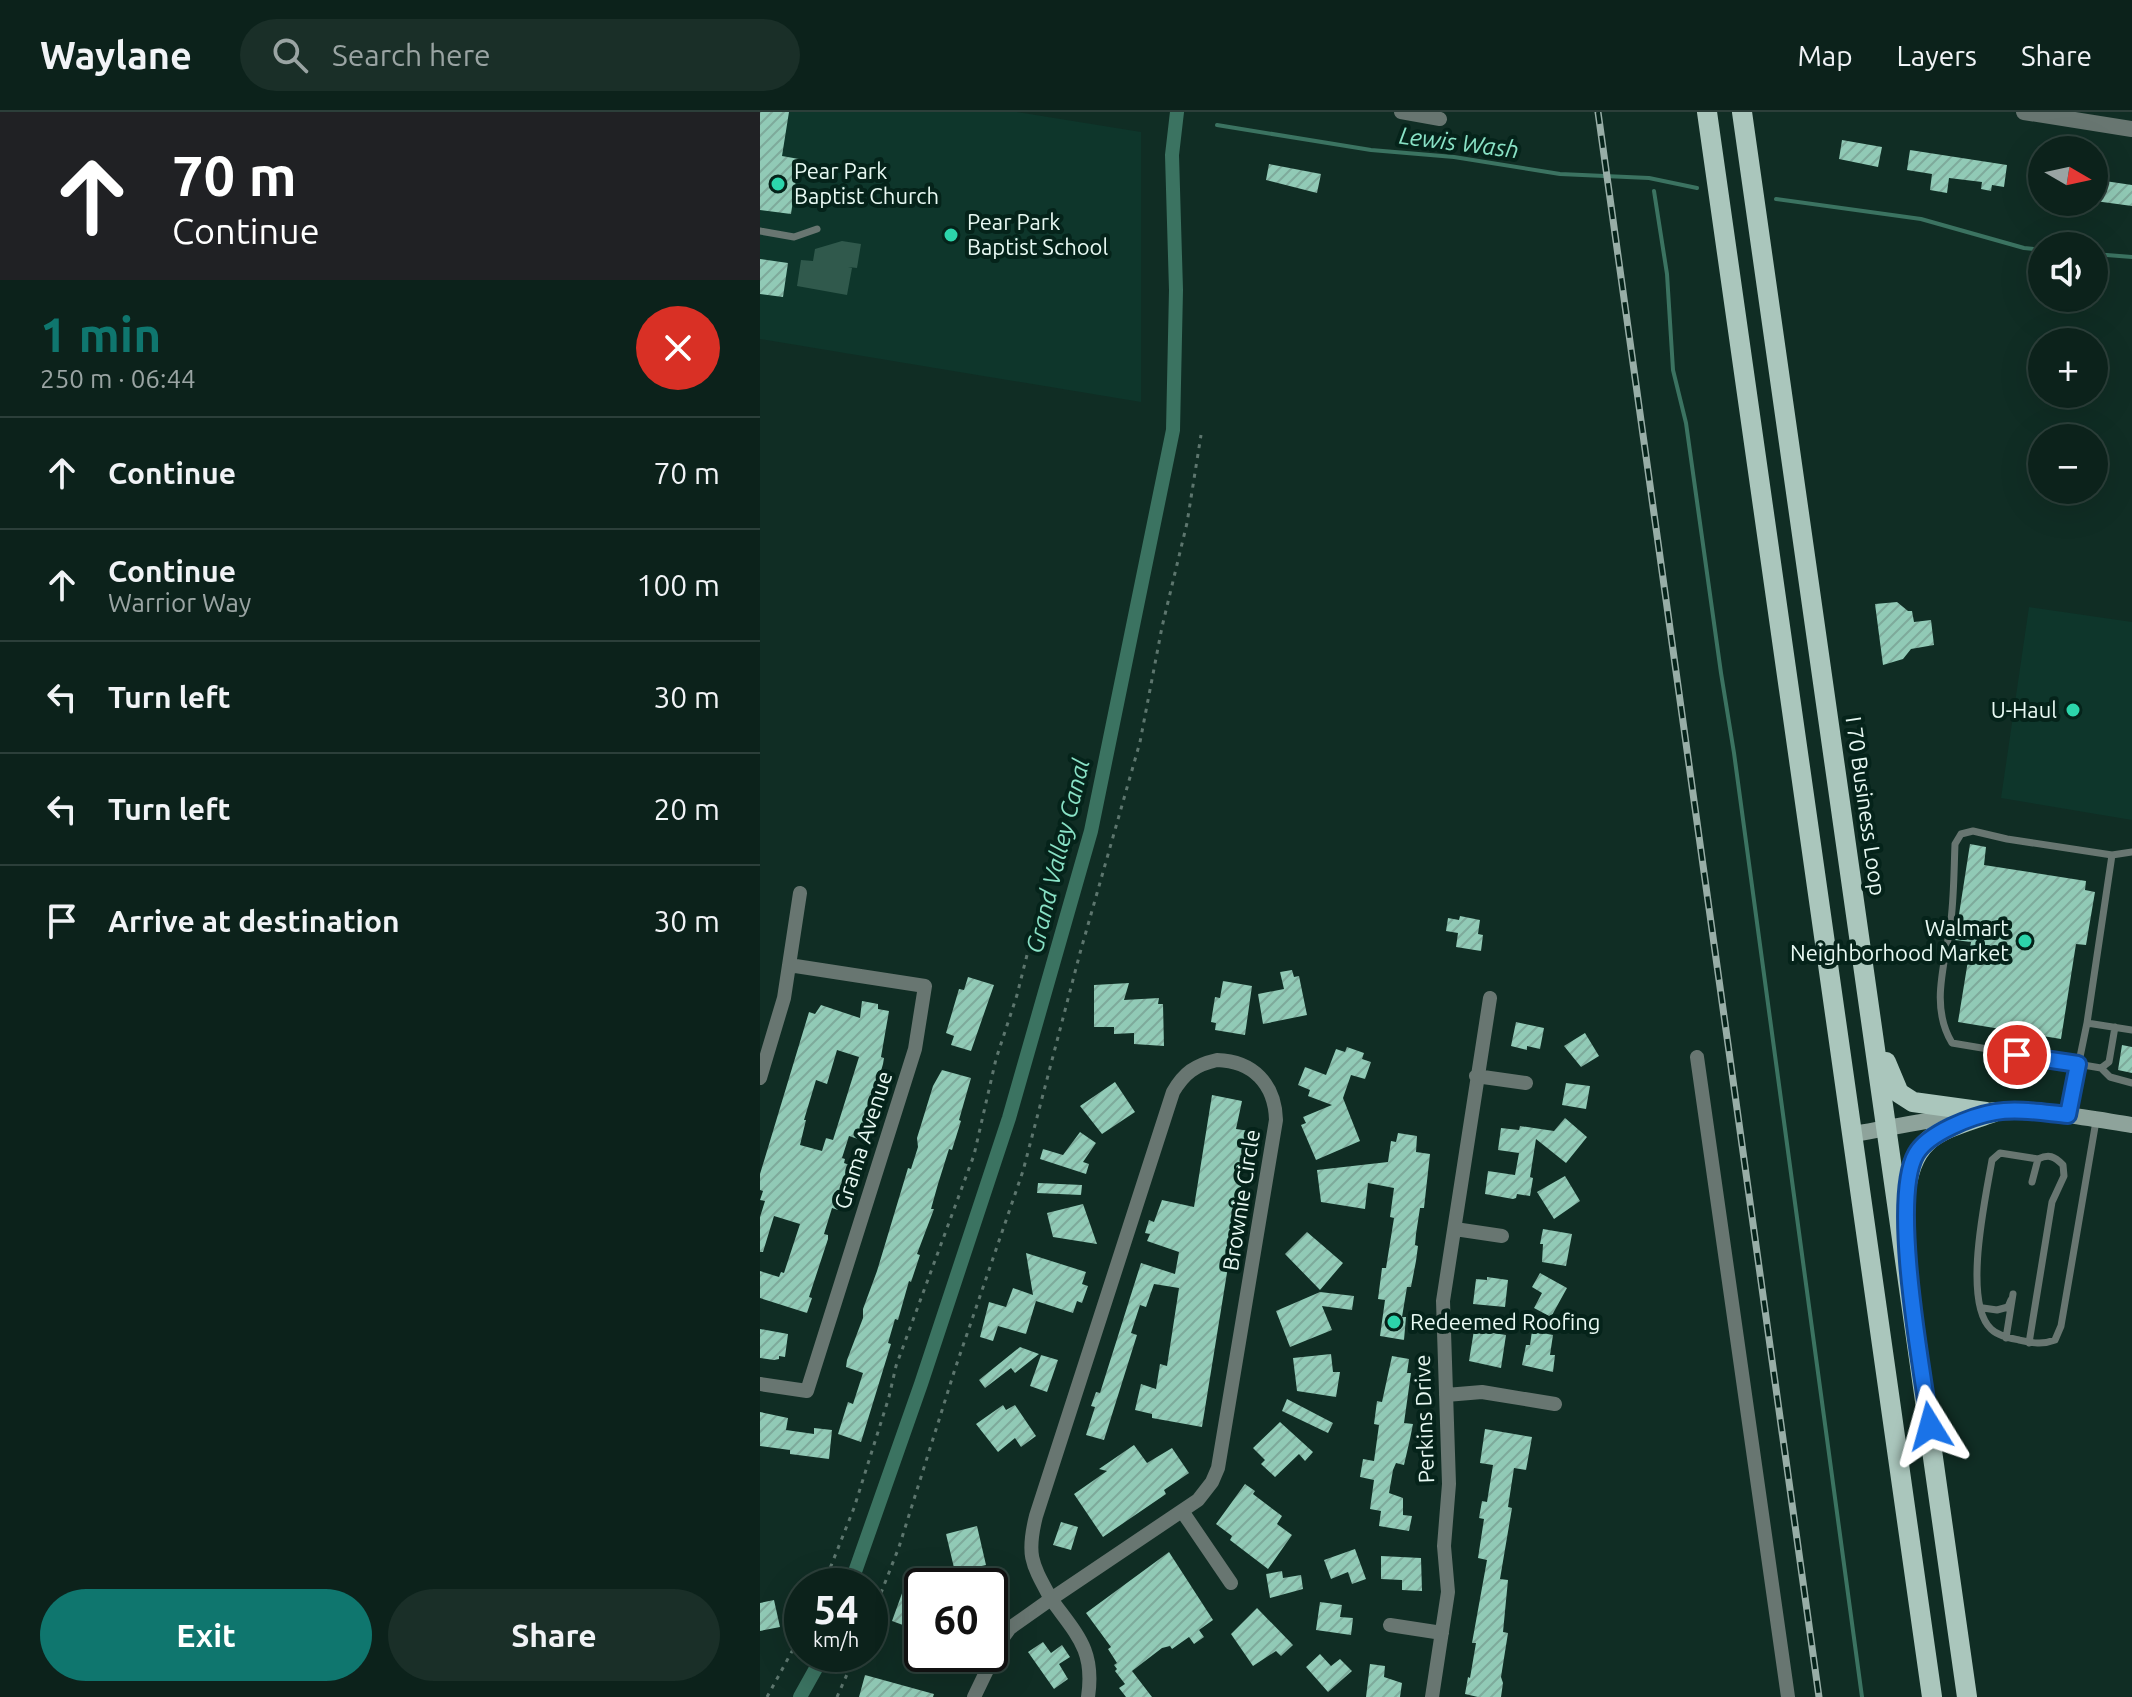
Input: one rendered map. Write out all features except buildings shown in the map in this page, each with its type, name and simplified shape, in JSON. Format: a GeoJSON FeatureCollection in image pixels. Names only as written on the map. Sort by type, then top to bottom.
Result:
{"type":"FeatureCollection","features":[{"type":"Feature","properties":{"kind":"main road"},"geometry":{"type":"LineString","coordinates":[[1707,112],[1932,1697]]}},
{"type":"Feature","properties":{"kind":"main road","name":"I 70 Business Loop"},"geometry":{"type":"LineString","coordinates":[[1742,112],[1967,1697]]}},
{"type":"Feature","properties":{"kind":"main road"},"geometry":{"type":"LineString","coordinates":[[1867,978],[1885,1060],[1899,1093],[1906,1099],[1921,1105],[2068,1115],[2132,1125]]}},
{"type":"Feature","properties":{"kind":"main road"},"geometry":{"type":"LineString","coordinates":[[1854,1134],[1994,1112]]}},
{"type":"Feature","properties":{"kind":"main road"},"geometry":{"type":"LineString","coordinates":[[1910,1285],[1905,1202],[1907,1177],[1916,1154],[1929,1139],[1943,1131],[1994,1112]]}},
{"type":"Feature","properties":{"kind":"street"},"geometry":{"type":"LineString","coordinates":[[1401,112],[1440,119]]}},
{"type":"Feature","properties":{"kind":"street"},"geometry":{"type":"LineString","coordinates":[[2024,112],[2069,116],[2132,129]]}},
{"type":"Feature","properties":{"kind":"street"},"geometry":{"type":"LineString","coordinates":[[760,1078],[784,998],[800,893]]}},
{"type":"Feature","properties":{"kind":"street","name":"Grama Avenue"},"geometry":{"type":"LineString","coordinates":[[760,1384],[807,1391],[915,1049],[925,986],[789,965]]}},
{"type":"Feature","properties":{"kind":"street","name":"Perkins Drive"},"geometry":{"type":"LineString","coordinates":[[1432,1697],[1448,1592],[1444,1546],[1449,1484],[1443,1301],[1490,998]]}},
{"type":"Feature","properties":{"kind":"street"},"geometry":{"type":"LineString","coordinates":[[1697,1057],[1714,1197],[1788,1697]]}},
{"type":"Feature","properties":{"kind":"street","name":"Brownie Circle"},"geometry":{"type":"LineString","coordinates":[[974,1697],[1010,1628],[1182,1511],[1212,1482],[1220,1461],[1276,1120],[1276,1105],[1263,1079],[1254,1070],[1230,1060],[1217,1060],[1192,1069],[1182,1077],[1173,1092],[1029,1543],[1033,1566],[1051,1599]]}},
{"type":"Feature","properties":{"kind":"street"},"geometry":{"type":"LineString","coordinates":[[1476,1076],[1526,1083]]}},
{"type":"Feature","properties":{"kind":"street"},"geometry":{"type":"LineString","coordinates":[[1455,1229],[1502,1236]]}},
{"type":"Feature","properties":{"kind":"street"},"geometry":{"type":"LineString","coordinates":[[1446,1395],[1482,1392],[1555,1404]]}},
{"type":"Feature","properties":{"kind":"street"},"geometry":{"type":"LineString","coordinates":[[1182,1511],[1231,1583]]}},
{"type":"Feature","properties":{"kind":"street"},"geometry":{"type":"LineString","coordinates":[[1051,1599],[1084,1646],[1091,1666],[1088,1697]]}},
{"type":"Feature","properties":{"kind":"street"},"geometry":{"type":"LineString","coordinates":[[1390,1625],[1442,1633]]}},
{"type":"Feature","properties":{"kind":"lane"},"geometry":{"type":"LineString","coordinates":[[760,231],[794,237],[817,229]]}},
{"type":"Feature","properties":{"kind":"lane"},"geometry":{"type":"LineString","coordinates":[[2132,852],[2112,855],[1973,831],[1961,834],[1955,844],[1951,918],[1939,1000],[1944,1030],[1952,1043],[2101,1068],[2110,1077],[2132,1083]]}},
{"type":"Feature","properties":{"kind":"lane"},"geometry":{"type":"LineString","coordinates":[[2068,1115],[2087,1023],[2112,855]]}},
{"type":"Feature","properties":{"kind":"lane"},"geometry":{"type":"LineString","coordinates":[[2087,1023],[2132,1030]]}},
{"type":"Feature","properties":{"kind":"lane"},"geometry":{"type":"LineString","coordinates":[[2101,1068],[2109,1062],[2115,1027]]}},
{"type":"Feature","properties":{"kind":"lane"},"geometry":{"type":"LineString","coordinates":[[2029,1343],[2052,1202],[2064,1176],[2063,1165],[2055,1157],[2047,1155],[2038,1159],[2000,1153],[1992,1160],[1977,1268],[1983,1308],[1990,1328],[2006,1338],[2029,1343],[2044,1344],[2055,1340],[2061,1326],[2096,1119]]}},
{"type":"Feature","properties":{"kind":"lane"},"geometry":{"type":"LineString","coordinates":[[2032,1182],[2038,1159]]}},
{"type":"Feature","properties":{"kind":"lane"},"geometry":{"type":"LineString","coordinates":[[1983,1308],[1997,1310],[2008,1307],[2013,1294],[2006,1338]]}},
{"type":"Feature","properties":{"kind":"path"},"geometry":{"type":"LineString","coordinates":[[888,1575],[1023,1171],[1140,742],[1162,627],[1187,523],[1201,435]]}},
{"type":"Feature","properties":{"kind":"path"},"geometry":{"type":"LineString","coordinates":[[830,1568],[854,1508],[896,1366],[974,1155],[996,1059],[1029,947]]}},
{"type":"Feature","properties":{"kind":"path"},"geometry":{"type":"LineString","coordinates":[[767,1697],[784,1666]]}},
{"type":"Feature","properties":{"kind":"path"},"geometry":{"type":"LineString","coordinates":[[837,1697],[848,1672]]}},
{"type":"Feature","properties":{"kind":"shaded area","name":"Pear Park Baptist School"},"geometry":{"type":"Polygon","coordinates":[[[760,112],[1017,112],[1141,132],[1141,402],[760,339],[760,112]]]}},
{"type":"Feature","properties":{"kind":"shaded area"},"geometry":{"type":"Polygon","coordinates":[[[842,241],[861,244],[857,268],[848,267],[852,268],[847,295],[797,286],[801,260],[813,261],[815,249],[842,241]]]}},
{"type":"Feature","properties":{"kind":"shaded area","name":"U-Haul"},"geometry":{"type":"Polygon","coordinates":[[[2029,607],[2132,622],[2132,820],[2001,798],[2029,607]]]}},
{"type":"Feature","properties":{"kind":"waterway","name":"Grand Valley Canal"},"geometry":{"type":"LineString","coordinates":[[856,1568],[1009,1118],[1091,831],[1173,430],[1176,290],[1172,155],[1177,112]]}},
{"type":"Feature","properties":{"kind":"waterway","name":"Lewis Wash"},"geometry":{"type":"LineString","coordinates":[[1217,125],[1371,150],[1454,157],[1560,174],[1649,178],[1697,188]]}},
{"type":"Feature","properties":{"kind":"waterway"},"geometry":{"type":"LineString","coordinates":[[1654,191],[1667,274],[1673,370],[1686,423],[1734,753],[1862,1697]]}},
{"type":"Feature","properties":{"kind":"waterway","name":"Lewis Wash"},"geometry":{"type":"LineString","coordinates":[[1776,199],[1921,219],[2028,248]]}},
{"type":"Feature","properties":{"kind":"waterway","name":"Lewis Wash"},"geometry":{"type":"LineString","coordinates":[[2108,255],[2132,257]]}},
{"type":"Feature","properties":{"kind":"waterway","name":"Grand Valley Canal"},"geometry":{"type":"LineString","coordinates":[[800,1697],[814,1672]]}},
{"type":"Feature","properties":{"kind":"railway"},"geometry":{"type":"LineString","coordinates":[[1598,112],[1819,1697]]}},
{"type":"Feature","properties":{"kind":"place","name":"Pear Park Baptist Church"},"geometry":{"type":"Point","coordinates":[778,184]}},
{"type":"Feature","properties":{"kind":"place","name":"Pear Park Baptist School"},"geometry":{"type":"Point","coordinates":[951,235]}},
{"type":"Feature","properties":{"kind":"place","name":"U-Haul"},"geometry":{"type":"Point","coordinates":[2073,710]}},
{"type":"Feature","properties":{"kind":"place","name":"Walmart Neighborhood Market"},"geometry":{"type":"Point","coordinates":[2025,941]}},
{"type":"Feature","properties":{"kind":"place","name":"Redeemed Roofing"},"geometry":{"type":"Point","coordinates":[1394,1322]}},
{"type":"Feature","properties":{"kind":"route"},"geometry":{"type":"LineString","coordinates":[[1930,1426],[1910,1285],[1905,1202],[1907,1177],[1921,1147],[1943,1131],[1994,1112],[2068,1115],[2078,1064],[2017,1055]]}}]}
